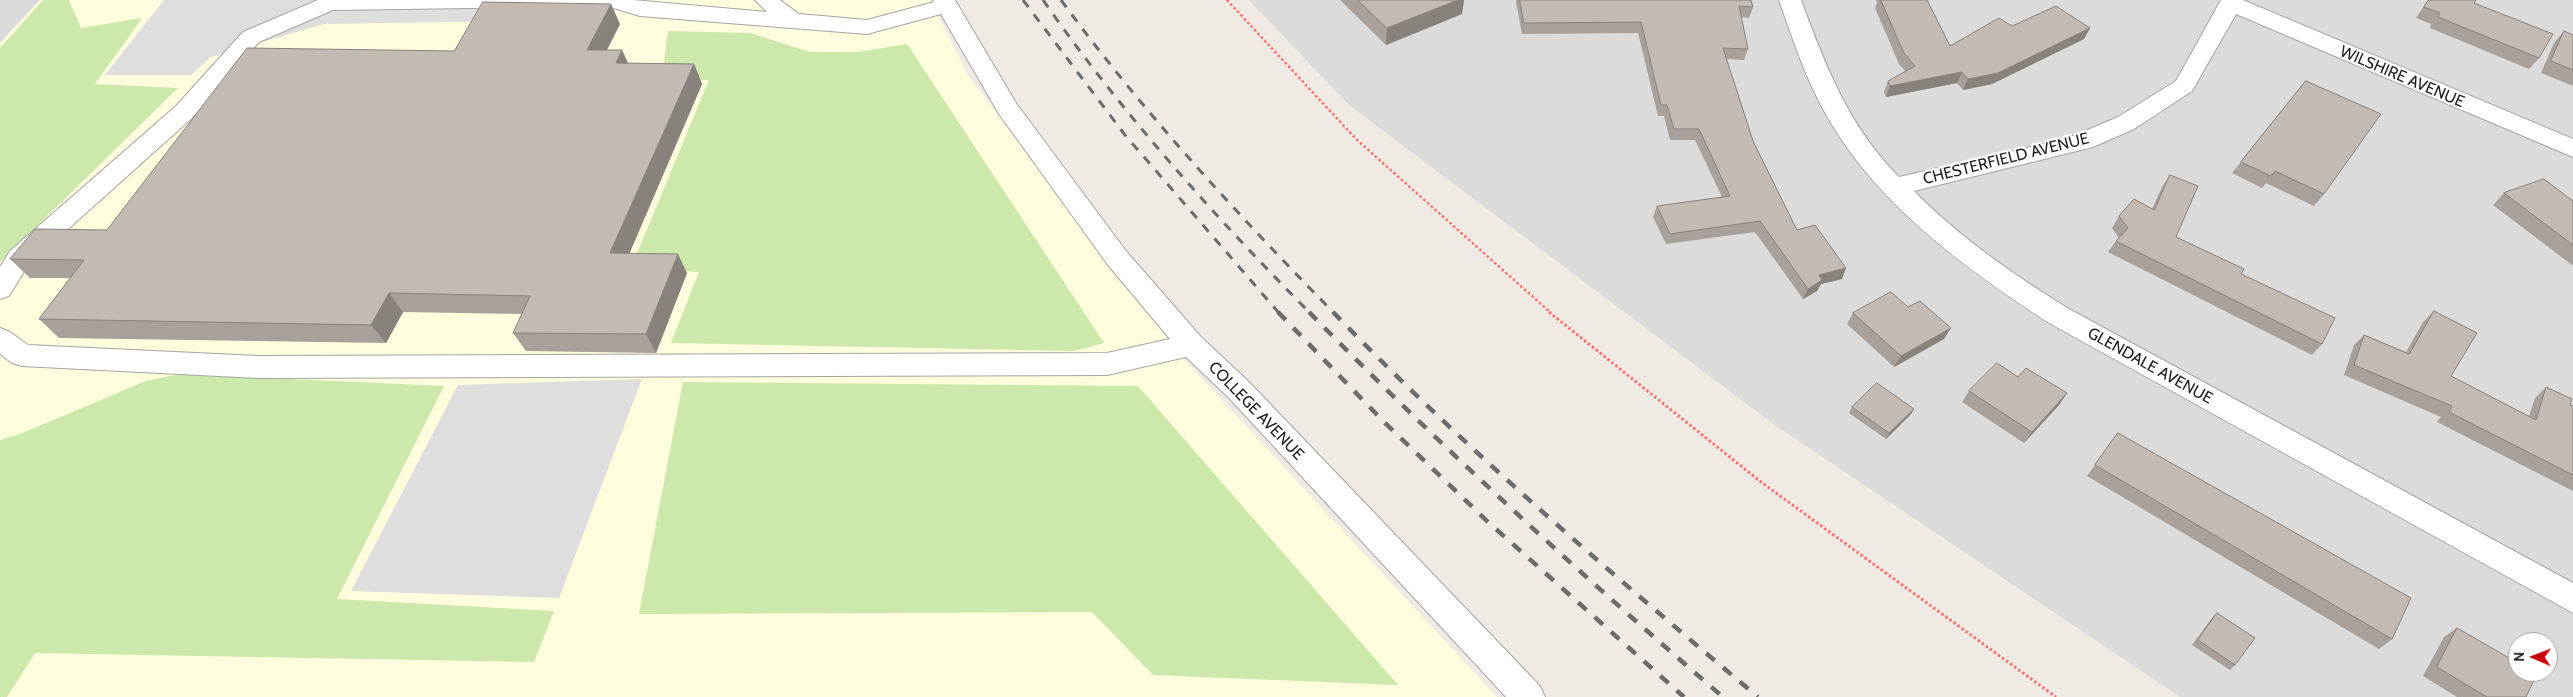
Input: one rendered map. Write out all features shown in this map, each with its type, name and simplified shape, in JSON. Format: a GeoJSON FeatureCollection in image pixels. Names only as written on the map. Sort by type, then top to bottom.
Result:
{"type":"FeatureCollection","features":[{"type":"Feature","properties":{"kind":"street"},"geometry":{"type":"LineString","coordinates":[[0,289],[19,258],[184,112],[251,37],[330,3],[606,0]]}},
{"type":"Feature","properties":{"kind":"street"},"geometry":{"type":"LineString","coordinates":[[610,0],[640,9],[867,27],[946,2]]}},
{"type":"Feature","properties":{"kind":"street"},"geometry":{"type":"LineString","coordinates":[[660,10],[683,0]]}},
{"type":"Feature","properties":{"kind":"street"},"geometry":{"type":"LineString","coordinates":[[766,0],[793,21]]}},
{"type":"Feature","properties":{"kind":"street","name":"GLENDALE AVENUE"},"geometry":{"type":"LineString","coordinates":[[1790,0],[1817,72],[1853,135],[1895,186],[1953,243],[2003,282],[2059,316],[2573,599]]}},
{"type":"Feature","properties":{"kind":"street","name":"COLLEGE AVENUE"},"geometry":{"type":"LineString","coordinates":[[946,2],[1007,108],[1117,258],[1191,345],[1238,389],[1528,697]]}},
{"type":"Feature","properties":{"kind":"street","name":"WILSHIRE AVENUE"},"geometry":{"type":"LineString","coordinates":[[2232,2],[2573,149]]}},
{"type":"Feature","properties":{"kind":"street","name":"CHESTERFIELD AVENUE"},"geometry":{"type":"LineString","coordinates":[[1895,186],[2048,151],[2084,141],[2126,123],[2184,86],[2232,2]]}},
{"type":"Feature","properties":{"kind":"street"},"geometry":{"type":"LineString","coordinates":[[0,339],[22,355],[258,367],[1107,364],[1191,345]]}},
{"type":"Feature","properties":{"kind":"path"},"geometry":{"type":"LineString","coordinates":[[1227,0],[1356,138],[1558,320],[1761,482],[2056,697]]}},
{"type":"Feature","properties":{"kind":"shaded area"},"geometry":{"type":"Polygon","coordinates":[[[0,0],[40,0],[0,43],[0,0]]]}},
{"type":"Feature","properties":{"kind":"shaded area"},"geometry":{"type":"Polygon","coordinates":[[[40,0],[930,0],[968,75],[1183,358],[1497,697],[0,697],[0,43],[40,0]]]}},
{"type":"Feature","properties":{"kind":"shaded area"},"geometry":{"type":"Polygon","coordinates":[[[164,0],[598,0],[588,20],[324,24],[211,57],[191,75],[105,75],[164,0]]]}},
{"type":"Feature","properties":{"kind":"shaded area"},"geometry":{"type":"Polygon","coordinates":[[[1249,0],[2573,0],[2573,697],[2180,697],[1772,423],[1349,105],[1249,0]]]}},
{"type":"Feature","properties":{"kind":"shaded area"},"geometry":{"type":"Polygon","coordinates":[[[642,379],[559,598],[351,591],[458,385],[642,379]]]}},
{"type":"Feature","properties":{"kind":"green space"},"geometry":{"type":"Polygon","coordinates":[[[43,0],[69,0],[81,28],[142,18],[95,84],[178,88],[0,262],[0,48],[43,0]]]}},
{"type":"Feature","properties":{"kind":"green space"},"geometry":{"type":"Polygon","coordinates":[[[668,31],[750,33],[810,52],[858,52],[907,44],[1104,343],[1074,351],[671,343],[699,272],[631,268],[709,80],[662,79],[668,31]]]}},
{"type":"Feature","properties":{"kind":"green space"},"geometry":{"type":"Polygon","coordinates":[[[179,374],[444,386],[337,599],[554,611],[534,662],[35,653],[7,697],[0,697],[0,440],[20,434],[146,381],[179,374]]]}},
{"type":"Feature","properties":{"kind":"green space"},"geometry":{"type":"Polygon","coordinates":[[[683,382],[1138,386],[1398,685],[1153,675],[1092,612],[639,614],[683,382]]]}},
{"type":"Feature","properties":{"kind":"building"},"geometry":{"type":"Polygon","coordinates":[[[1358,0],[1458,0],[1387,28],[1358,0]]]}},
{"type":"Feature","properties":{"kind":"building"},"geometry":{"type":"Polygon","coordinates":[[[1520,0],[1751,0],[1753,7],[1739,6],[1748,49],[1723,48],[1753,141],[1797,230],[1815,225],[1846,268],[1819,275],[1822,280],[1808,289],[1760,221],[1670,234],[1657,206],[1730,196],[1699,129],[1674,129],[1667,105],[1661,105],[1641,22],[1524,23],[1520,0]]]}},
{"type":"Feature","properties":{"kind":"building"},"geometry":{"type":"Polygon","coordinates":[[[1881,0],[1927,0],[1950,46],[1999,18],[2012,26],[2056,6],[2090,28],[1998,73],[1968,79],[1962,72],[1890,86],[1888,81],[1915,66],[1904,53],[1881,0]]]}},
{"type":"Feature","properties":{"kind":"building"},"geometry":{"type":"Polygon","coordinates":[[[2429,0],[2476,0],[2474,3],[2553,34],[2539,58],[2438,17],[2440,13],[2424,7],[2429,0]]]}},
{"type":"Feature","properties":{"kind":"building"},"geometry":{"type":"Polygon","coordinates":[[[483,2],[611,4],[587,50],[622,50],[616,63],[694,64],[610,253],[678,254],[646,334],[513,333],[530,296],[389,293],[371,325],[39,319],[84,260],[10,259],[35,229],[107,230],[247,48],[454,51],[483,2]]]}},
{"type":"Feature","properties":{"kind":"building"},"geometry":{"type":"Polygon","coordinates":[[[2564,31],[2573,35],[2573,70],[2551,61],[2564,31]]]}},
{"type":"Feature","properties":{"kind":"building"},"geometry":{"type":"Polygon","coordinates":[[[2306,81],[2381,114],[2324,194],[2275,171],[2271,176],[2241,162],[2306,81]]]}},
{"type":"Feature","properties":{"kind":"building"},"geometry":{"type":"Polygon","coordinates":[[[2170,175],[2198,186],[2176,237],[2244,269],[2241,274],[2335,318],[2322,344],[2116,241],[2128,228],[2119,216],[2134,199],[2154,210],[2170,175]]]}},
{"type":"Feature","properties":{"kind":"building"},"geometry":{"type":"Polygon","coordinates":[[[2544,179],[2573,201],[2573,245],[2504,193],[2544,179]]]}},
{"type":"Feature","properties":{"kind":"building"},"geometry":{"type":"Polygon","coordinates":[[[1891,292],[1908,307],[1920,301],[1951,328],[1901,356],[1853,313],[1891,292]]]}},
{"type":"Feature","properties":{"kind":"building"},"geometry":{"type":"Polygon","coordinates":[[[2434,311],[2477,333],[2451,376],[2536,420],[2546,387],[2572,399],[2570,405],[2573,406],[2573,475],[2449,412],[2452,406],[2354,365],[2364,335],[2409,354],[2434,311]]]}},
{"type":"Feature","properties":{"kind":"building"},"geometry":{"type":"Polygon","coordinates":[[[1997,363],[2018,377],[2026,368],[2067,393],[2032,432],[1969,391],[1997,363]]]}},
{"type":"Feature","properties":{"kind":"building"},"geometry":{"type":"Polygon","coordinates":[[[1877,383],[1914,409],[1889,433],[1852,407],[1877,383]]]}},
{"type":"Feature","properties":{"kind":"building"},"geometry":{"type":"Polygon","coordinates":[[[2118,433],[2411,598],[2392,639],[2095,465],[2118,433]]]}},
{"type":"Feature","properties":{"kind":"building"},"geometry":{"type":"Polygon","coordinates":[[[2217,613],[2255,638],[2235,665],[2198,640],[2217,613]]]}},
{"type":"Feature","properties":{"kind":"building"},"geometry":{"type":"Polygon","coordinates":[[[2457,628],[2508,657],[2508,682],[2533,682],[2526,697],[2487,697],[2437,667],[2457,628]]]}},
{"type":"Feature","properties":{"kind":"railway"},"geometry":{"type":"LineString","coordinates":[[1023,0],[1125,135],[1279,313]]}},
{"type":"Feature","properties":{"kind":"railway"},"geometry":{"type":"LineString","coordinates":[[1043,0],[1073,42],[1170,163],[1310,313]]}},
{"type":"Feature","properties":{"kind":"railway"},"geometry":{"type":"LineString","coordinates":[[1061,0],[1092,42],[1192,161],[1334,313]]}},
{"type":"Feature","properties":{"kind":"railway"},"geometry":{"type":"LineString","coordinates":[[1278,312],[1384,422],[1487,521],[1684,697]]}},
{"type":"Feature","properties":{"kind":"railway"},"geometry":{"type":"LineString","coordinates":[[1333,312],[1383,363],[1487,462],[1594,558],[1758,697]]}},
{"type":"Feature","properties":{"kind":"railway"},"geometry":{"type":"LineString","coordinates":[[1310,313],[1460,461],[1617,604],[1723,697]]}}]}
